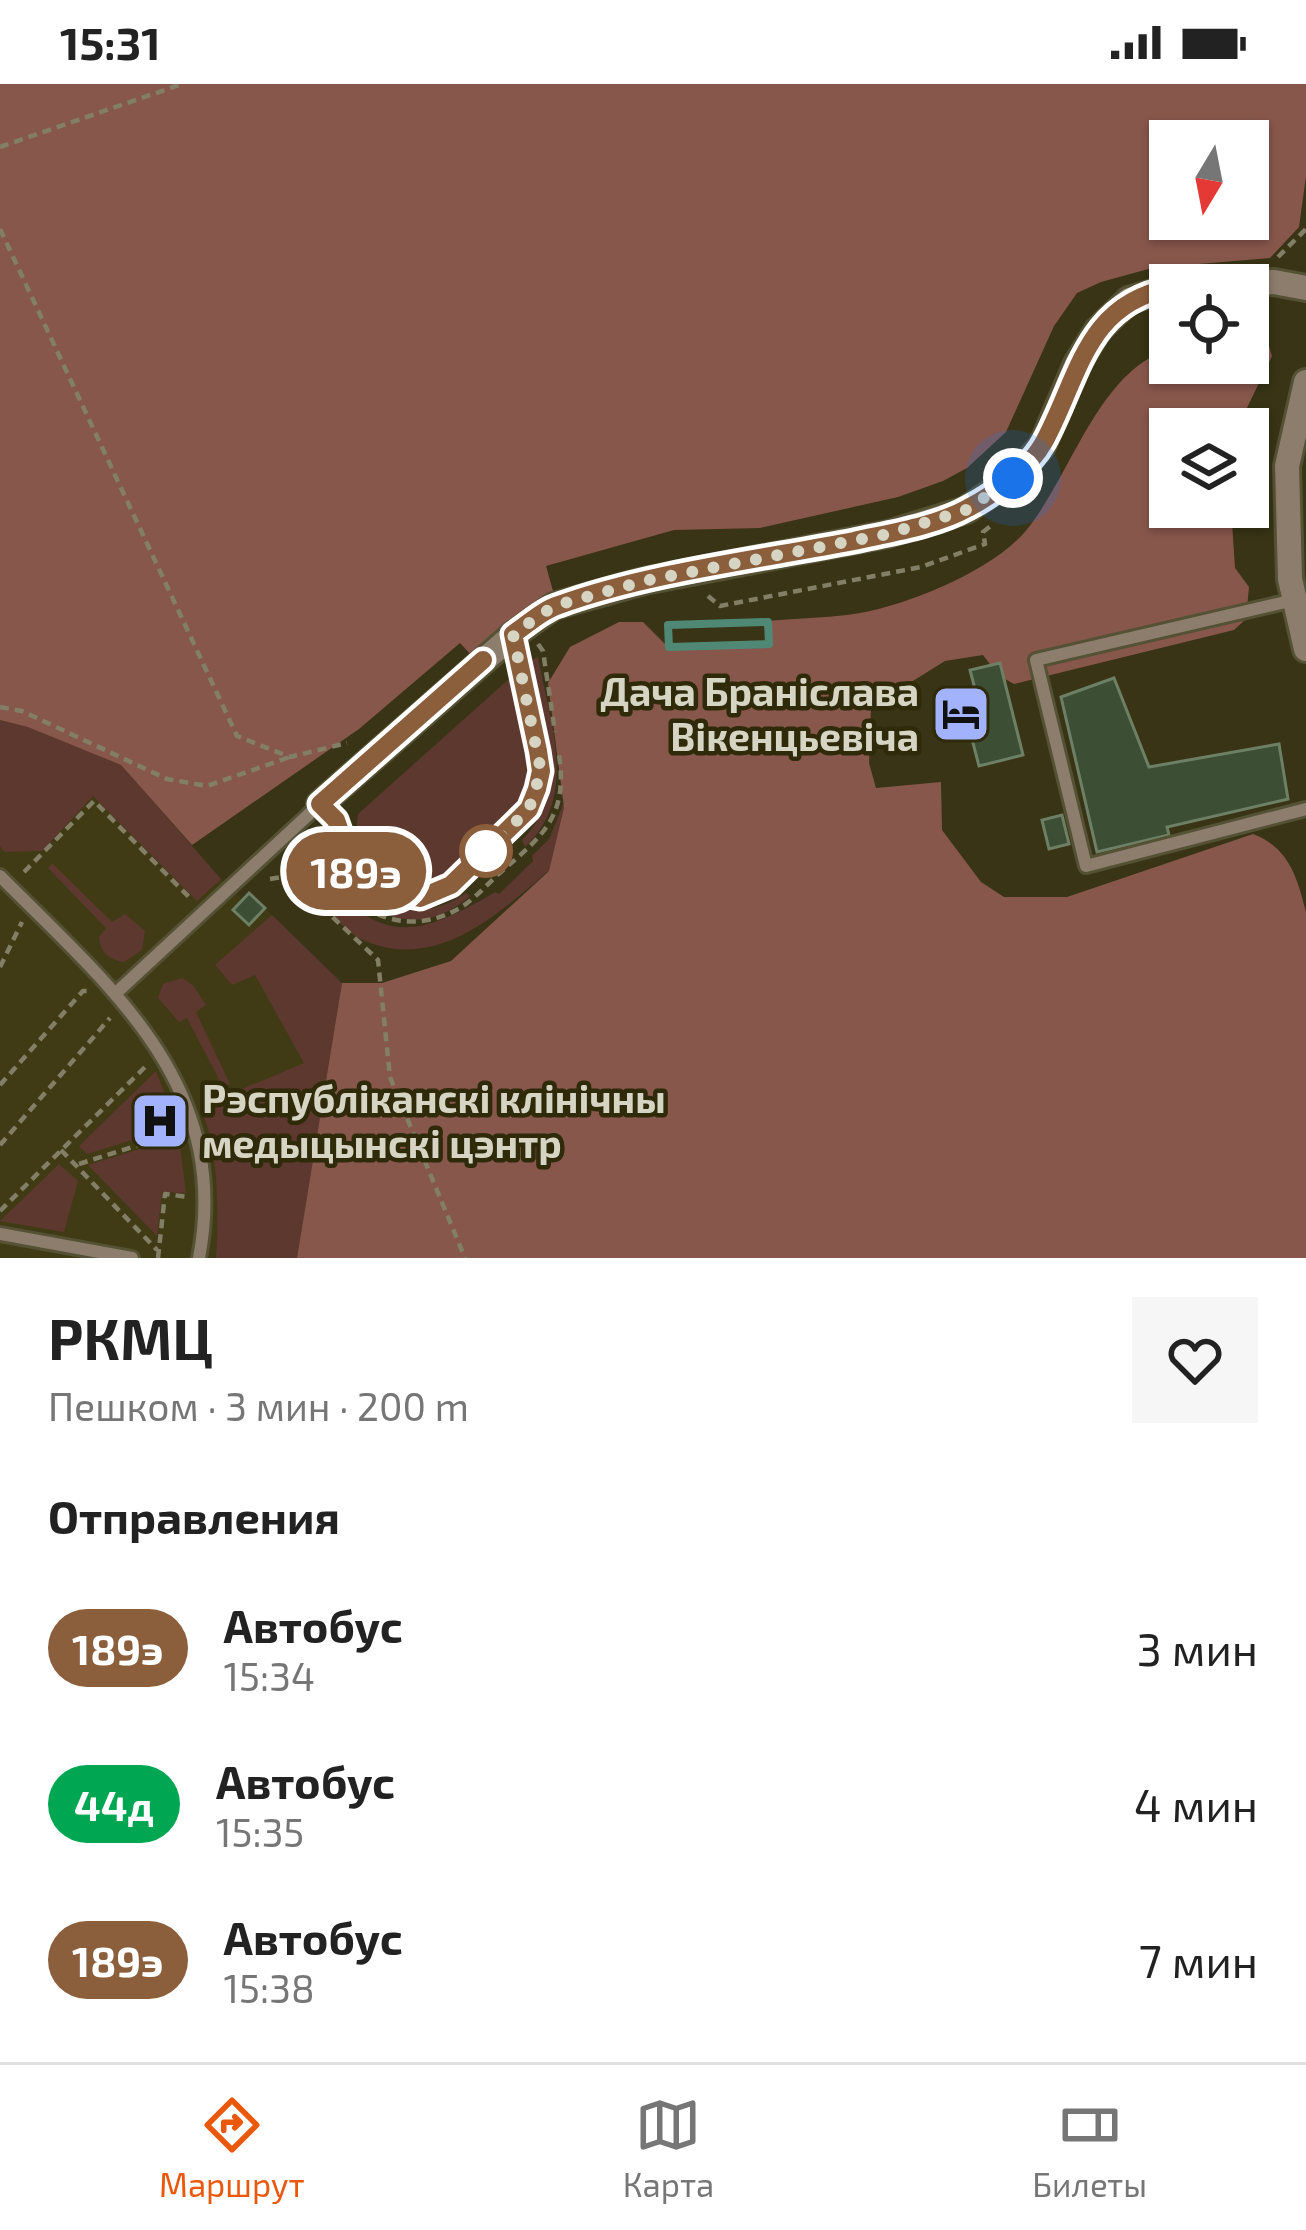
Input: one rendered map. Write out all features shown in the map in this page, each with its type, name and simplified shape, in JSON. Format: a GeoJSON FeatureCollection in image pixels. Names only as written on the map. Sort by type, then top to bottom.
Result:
{"type":"FeatureCollection","features":[{"type":"Feature","properties":{"kind":"street"},"geometry":{"type":"LineString","coordinates":[[1269,282],[1306,288]]}},
{"type":"Feature","properties":{"kind":"street"},"geometry":{"type":"LineString","coordinates":[[328,812],[554,606],[644,581],[888,534],[966,510],[1013,478],[1042,446],[1077,364],[1098,330],[1130,301],[1149,295]]}},
{"type":"Feature","properties":{"kind":"street"},"geometry":{"type":"LineString","coordinates":[[1306,382],[1287,466],[1287,536],[1306,649]]}},
{"type":"Feature","properties":{"kind":"lane"},"geometry":{"type":"LineString","coordinates":[[1295,599],[1036,660],[1086,866],[1306,809]]}},
{"type":"Feature","properties":{"kind":"lane"},"geometry":{"type":"LineString","coordinates":[[116,993],[203,912],[328,812],[353,868],[382,891],[420,898],[451,885],[529,809],[537,789],[538,751],[515,645]]}},
{"type":"Feature","properties":{"kind":"lane"},"geometry":{"type":"LineString","coordinates":[[5,881],[116,993],[161,1051],[194,1124],[204,1198],[199,1258]]}},
{"type":"Feature","properties":{"kind":"lane"},"geometry":{"type":"LineString","coordinates":[[0,1234],[132,1258]]}},
{"type":"Feature","properties":{"kind":"path"},"geometry":{"type":"LineString","coordinates":[[0,146],[182,84]]}},
{"type":"Feature","properties":{"kind":"path"},"geometry":{"type":"LineString","coordinates":[[0,229],[237,736],[290,757]]}},
{"type":"Feature","properties":{"kind":"path"},"geometry":{"type":"LineString","coordinates":[[1278,257],[1306,230]]}},
{"type":"Feature","properties":{"kind":"path"},"geometry":{"type":"LineString","coordinates":[[706,595],[720,606],[921,567],[985,544],[982,532],[999,520]]}},
{"type":"Feature","properties":{"kind":"path"},"geometry":{"type":"LineString","coordinates":[[515,645],[554,635]]}},
{"type":"Feature","properties":{"kind":"path"},"geometry":{"type":"LineString","coordinates":[[0,706],[43,720],[167,779],[207,786],[347,743]]}},
{"type":"Feature","properties":{"kind":"path"},"geometry":{"type":"LineString","coordinates":[[5,881],[94,801],[203,912]]}},
{"type":"Feature","properties":{"kind":"path"},"geometry":{"type":"LineString","coordinates":[[289,876],[313,854],[328,812]]}},
{"type":"Feature","properties":{"kind":"path"},"geometry":{"type":"LineString","coordinates":[[257,884],[278,875],[289,876],[378,960],[390,1077],[465,1258]]}},
{"type":"Feature","properties":{"kind":"path"},"geometry":{"type":"LineString","coordinates":[[0,967],[23,920],[12,908]]}},
{"type":"Feature","properties":{"kind":"path"},"geometry":{"type":"LineString","coordinates":[[0,1085],[83,991],[94,992],[80,977]]}},
{"type":"Feature","properties":{"kind":"path"},"geometry":{"type":"LineString","coordinates":[[0,1145],[111,1017],[112,1010],[126,1023]]}},
{"type":"Feature","properties":{"kind":"path"},"geometry":{"type":"LineString","coordinates":[[0,1211],[161,1051]]}},
{"type":"Feature","properties":{"kind":"path"},"geometry":{"type":"LineString","coordinates":[[76,1165],[182,1131]]}},
{"type":"Feature","properties":{"kind":"path"},"geometry":{"type":"LineString","coordinates":[[62,1150],[158,1254]]}},
{"type":"Feature","properties":{"kind":"path"},"geometry":{"type":"LineString","coordinates":[[158,1254],[165,1194],[191,1197]]}},
{"type":"Feature","properties":{"kind":"shaded area"},"geometry":{"type":"Polygon","coordinates":[[[0,84],[1306,84],[1306,176],[1299,227],[1270,258],[1149,264],[1149,269],[1077,293],[1054,326],[1006,432],[967,468],[943,481],[898,497],[760,528],[674,530],[546,566],[553,591],[474,658],[460,643],[359,729],[192,845],[121,765],[0,720],[0,84]]]}},
{"type":"Feature","properties":{"kind":"shaded area"},"geometry":{"type":"Polygon","coordinates":[[[1149,359],[1149,384],[1258,384],[1247,408],[1149,408],[1149,528],[1232,528],[1235,568],[1249,587],[1246,619],[1234,630],[1014,684],[998,675],[983,655],[945,661],[871,707],[869,763],[876,788],[941,782],[942,830],[981,882],[1004,897],[1067,897],[1253,834],[1283,856],[1306,912],[1306,1258],[297,1258],[342,983],[382,983],[451,961],[549,871],[564,808],[548,683],[570,647],[619,622],[643,622],[669,648],[769,644],[768,621],[860,613],[948,584],[991,560],[1024,533],[1104,402],[1149,359]]]}},
{"type":"Feature","properties":{"kind":"shaded area"},"geometry":{"type":"Polygon","coordinates":[[[538,657],[553,731],[556,781],[542,827],[525,847],[522,840],[547,801],[551,781],[548,739],[530,672],[530,661],[538,657]]]}},
{"type":"Feature","properties":{"kind":"shaded area"},"geometry":{"type":"Polygon","coordinates":[[[510,678],[529,756],[519,801],[446,874],[413,880],[382,870],[362,847],[358,814],[510,678]]]}},
{"type":"Feature","properties":{"kind":"shaded area"},"geometry":{"type":"Polygon","coordinates":[[[0,720],[28,726],[121,765],[221,879],[197,901],[93,796],[42,851],[4,852],[0,846],[0,720]]]}},
{"type":"Feature","properties":{"kind":"shaded area","name":"Рэспубліканскі клінічны медыцынскі цэнтр"},"geometry":{"type":"Polygon","coordinates":[[[0,721],[28,726],[121,765],[229,888],[243,900],[249,893],[342,983],[297,1258],[0,1258],[0,721]]]}},
{"type":"Feature","properties":{"kind":"shaded area"},"geometry":{"type":"Polygon","coordinates":[[[569,790],[553,874],[547,872],[486,921],[440,944],[390,948],[363,940],[294,875],[309,864],[354,908],[375,920],[394,926],[438,921],[499,894],[533,861],[532,856],[549,839],[569,790]]]}},
{"type":"Feature","properties":{"kind":"shaded area"},"geometry":{"type":"Polygon","coordinates":[[[328,845],[358,891],[387,907],[419,910],[466,893],[470,896],[426,919],[386,914],[349,890],[316,855],[328,845]]]}},
{"type":"Feature","properties":{"kind":"shaded area"},"geometry":{"type":"Polygon","coordinates":[[[52,863],[112,922],[125,914],[145,931],[142,950],[124,962],[106,954],[99,937],[106,928],[48,868],[52,863]]]}},
{"type":"Feature","properties":{"kind":"shaded area"},"geometry":{"type":"Polygon","coordinates":[[[272,915],[342,983],[297,1258],[216,1258],[214,1160],[200,1107],[304,1063],[255,975],[232,985],[215,965],[272,915]]]}},
{"type":"Feature","properties":{"kind":"shaded area"},"geometry":{"type":"Polygon","coordinates":[[[182,978],[206,1005],[196,1012],[230,1084],[223,1087],[187,1018],[179,1022],[158,998],[163,984],[182,978]]]}},
{"type":"Feature","properties":{"kind":"shaded area"},"geometry":{"type":"Polygon","coordinates":[[[156,1071],[177,1126],[87,1154],[79,1146],[156,1071]]]}},
{"type":"Feature","properties":{"kind":"shaded area"},"geometry":{"type":"Polygon","coordinates":[[[179,1137],[186,1193],[162,1192],[157,1236],[88,1165],[179,1137]]]}},
{"type":"Feature","properties":{"kind":"shaded area"},"geometry":{"type":"Polygon","coordinates":[[[59,1164],[78,1181],[64,1232],[0,1221],[59,1164]]]}},
{"type":"Feature","properties":{"kind":"building"},"geometry":{"type":"Polygon","coordinates":[[[1000,663],[1023,755],[979,766],[972,739],[984,736],[983,728],[962,733],[955,710],[979,704],[970,670],[1000,663]]]}},
{"type":"Feature","properties":{"kind":"building"},"geometry":{"type":"Polygon","coordinates":[[[1114,678],[1149,767],[1279,744],[1288,799],[1167,827],[1169,835],[1097,852],[1061,697],[1114,678]]]}},
{"type":"Feature","properties":{"kind":"building"},"geometry":{"type":"Polygon","coordinates":[[[1062,815],[1069,844],[1049,849],[1042,820],[1062,815]]]}},
{"type":"Feature","properties":{"kind":"building"},"geometry":{"type":"Polygon","coordinates":[[[249,893],[265,908],[249,925],[233,910],[249,893]]]}},
{"type":"Feature","properties":{"kind":"waterway"},"geometry":{"type":"LineString","coordinates":[[768,622],[769,644],[669,647],[668,625],[768,622]]}},
{"type":"Feature","properties":{"kind":"bus line","name":"189э"},"geometry":{"type":"LineString","coordinates":[[483,660],[320,804],[336,820],[353,868],[382,891],[420,898],[434,895],[451,885],[529,809],[541,771],[513,634],[554,606],[644,581],[888,534],[966,510],[1013,478],[1042,446],[1077,364],[1098,330],[1130,301],[1149,294]]}},
{"type":"Feature","properties":{"kind":"place","name":"Дача Браніслава Вікенцьевіча"},"geometry":{"type":"Point","coordinates":[961,714]}},
{"type":"Feature","properties":{"kind":"place","name":"Рэспубліканскі клінічны медыцынскі цэнтр"},"geometry":{"type":"Point","coordinates":[160,1121]}},
{"type":"Feature","properties":{"kind":"route"},"geometry":{"type":"LineString","coordinates":[[486,851],[529,809],[541,771],[513,634],[554,606],[644,581],[888,534],[966,510],[1013,478]]}}]}
